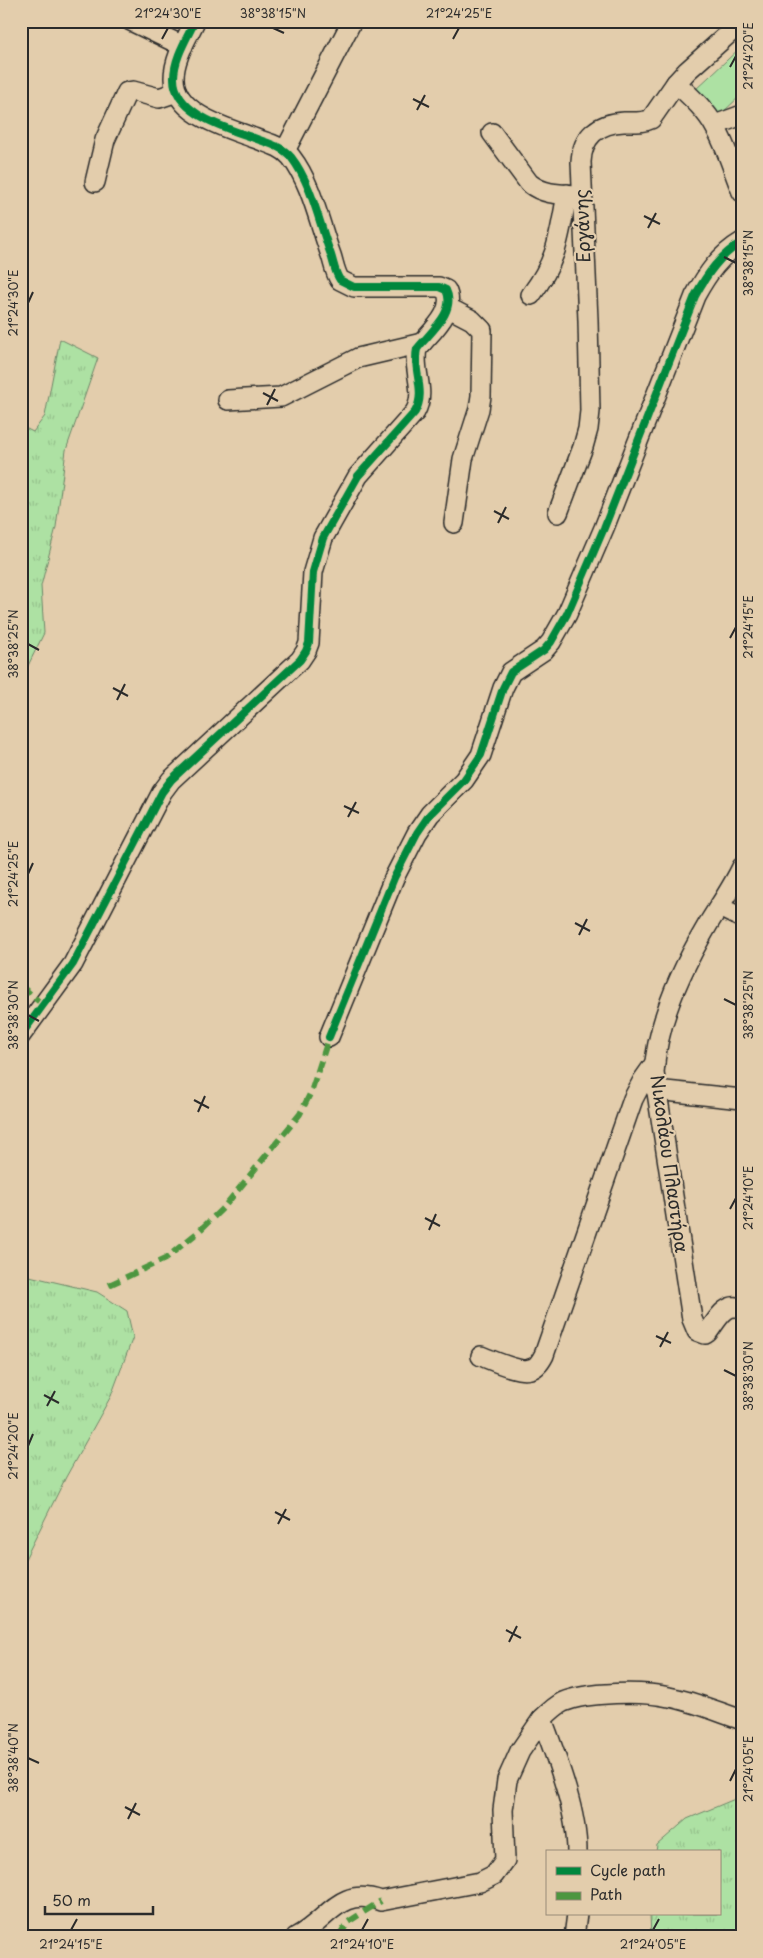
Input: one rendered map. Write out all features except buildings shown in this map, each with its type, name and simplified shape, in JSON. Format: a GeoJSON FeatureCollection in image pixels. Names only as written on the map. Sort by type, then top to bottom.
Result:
{"type":"FeatureCollection","features":[{"type":"Feature","properties":{"kind":"street"},"geometry":{"type":"LineString","coordinates":[[131,21],[183,46]]}},
{"type":"Feature","properties":{"kind":"street"},"geometry":{"type":"LineString","coordinates":[[21,1035],[74,964],[162,792],[172,780],[294,666],[306,651],[309,643],[314,572],[323,538],[358,476],[415,412],[419,405],[417,349],[448,308],[450,302],[446,290],[439,287],[356,287],[349,286],[340,280],[305,182],[297,166],[285,151],[214,123],[186,106],[177,92],[174,78],[176,65],[196,21]]}},
{"type":"Feature","properties":{"kind":"street"},"geometry":{"type":"LineString","coordinates":[[285,151],[352,21]]}},
{"type":"Feature","properties":{"kind":"street","name":"Εργάνης"},"geometry":{"type":"LineString","coordinates":[[558,512],[583,447],[590,411],[574,194],[584,145],[591,134],[609,124],[647,121],[651,119],[676,83],[700,57],[742,22]]}},
{"type":"Feature","properties":{"kind":"street"},"geometry":{"type":"LineString","coordinates":[[676,83],[715,125],[724,143],[742,192]]}},
{"type":"Feature","properties":{"kind":"street"},"geometry":{"type":"LineString","coordinates":[[95,182],[106,140],[127,92],[133,90],[159,98],[177,92]]}},
{"type":"Feature","properties":{"kind":"street"},"geometry":{"type":"LineString","coordinates":[[715,125],[742,115]]}},
{"type":"Feature","properties":{"kind":"street"},"geometry":{"type":"LineString","coordinates":[[492,133],[529,183],[536,189],[550,193],[574,194],[555,255],[543,280],[532,295]]}},
{"type":"Feature","properties":{"kind":"street"},"geometry":{"type":"LineString","coordinates":[[329,1037],[402,861],[423,823],[464,780],[481,755],[503,688],[511,672],[544,650],[558,631],[581,584],[601,536],[695,296],[711,269],[728,251],[742,242]]}},
{"type":"Feature","properties":{"kind":"street"},"geometry":{"type":"LineString","coordinates":[[448,308],[472,320],[482,330],[481,396],[479,409],[463,459],[454,523]]}},
{"type":"Feature","properties":{"kind":"street"},"geometry":{"type":"LineString","coordinates":[[228,400],[257,400],[281,397],[358,358],[422,343]]}},
{"type":"Feature","properties":{"kind":"street","name":"Νικολάου Πλαστήρα"},"geometry":{"type":"LineString","coordinates":[[742,867],[696,945],[676,989],[661,1032],[655,1063],[656,1090],[694,1327],[698,1332],[705,1334],[728,1308],[736,1306],[742,1309]]}},
{"type":"Feature","properties":{"kind":"street"},"geometry":{"type":"LineString","coordinates":[[719,907],[742,918]]}},
{"type":"Feature","properties":{"kind":"street"},"geometry":{"type":"LineString","coordinates":[[481,1356],[521,1370],[531,1369],[544,1356],[633,1099],[655,1063]]}},
{"type":"Feature","properties":{"kind":"street"},"geometry":{"type":"LineString","coordinates":[[656,1090],[742,1099]]}},
{"type":"Feature","properties":{"kind":"street"},"geometry":{"type":"LineString","coordinates":[[296,1937],[310,1930],[332,1908],[356,1897],[369,1897],[380,1902],[480,1882],[494,1875],[505,1860],[503,1810],[507,1780],[520,1751],[542,1719],[563,1702],[586,1696],[626,1694],[670,1697],[742,1720]]}},
{"type":"Feature","properties":{"kind":"street"},"geometry":{"type":"LineString","coordinates":[[542,1719],[566,1792],[577,1850]]}},
{"type":"Feature","properties":{"kind":"street"},"geometry":{"type":"LineString","coordinates":[[574,1937],[577,1916]]}},
{"type":"Feature","properties":{"kind":"green space"},"geometry":{"type":"Polygon","coordinates":[[[742,46],[742,94],[719,116],[695,90],[742,46]]]}},
{"type":"Feature","properties":{"kind":"green space"},"geometry":{"type":"Polygon","coordinates":[[[60,339],[98,358],[66,450],[56,527],[41,586],[44,633],[21,680],[21,426],[33,432],[45,416],[60,339]]]}},
{"type":"Feature","properties":{"kind":"green space"},"geometry":{"type":"Polygon","coordinates":[[[21,1274],[97,1292],[127,1311],[133,1337],[111,1396],[66,1477],[25,1559],[21,1562],[21,1274]]]}},
{"type":"Feature","properties":{"kind":"green space"},"geometry":{"type":"Polygon","coordinates":[[[742,1796],[742,1937],[651,1937],[650,1916],[720,1916],[720,1850],[656,1850],[657,1845],[687,1819],[742,1796]]]}},
{"type":"Feature","properties":{"kind":"marked path"},"geometry":{"type":"LineString","coordinates":[[21,986],[43,1005]]}},
{"type":"Feature","properties":{"kind":"marked path"},"geometry":{"type":"LineString","coordinates":[[109,1285],[165,1259],[197,1233],[224,1207],[300,1114],[311,1092],[329,1037]]}},
{"type":"Feature","properties":{"kind":"marked path"},"geometry":{"type":"LineString","coordinates":[[339,1937],[348,1922],[381,1901]]}},
{"type":"Feature","properties":{"kind":"cycle path"},"geometry":{"type":"LineString","coordinates":[[21,1035],[73,964],[162,792],[171,780],[300,660],[306,651],[309,643],[313,572],[323,538],[358,476],[415,412],[420,396],[416,365],[417,349],[440,322],[448,306],[446,290],[439,287],[354,287],[340,280],[310,191],[291,157],[274,145],[204,118],[192,110],[176,91],[174,78],[176,63],[195,21]]}},
{"type":"Feature","properties":{"kind":"cycle path"},"geometry":{"type":"LineString","coordinates":[[329,1037],[394,878],[417,833],[430,814],[464,780],[481,755],[503,688],[511,672],[544,650],[551,642],[567,614],[604,528],[695,296],[715,266],[727,253],[742,242]]}}]}
